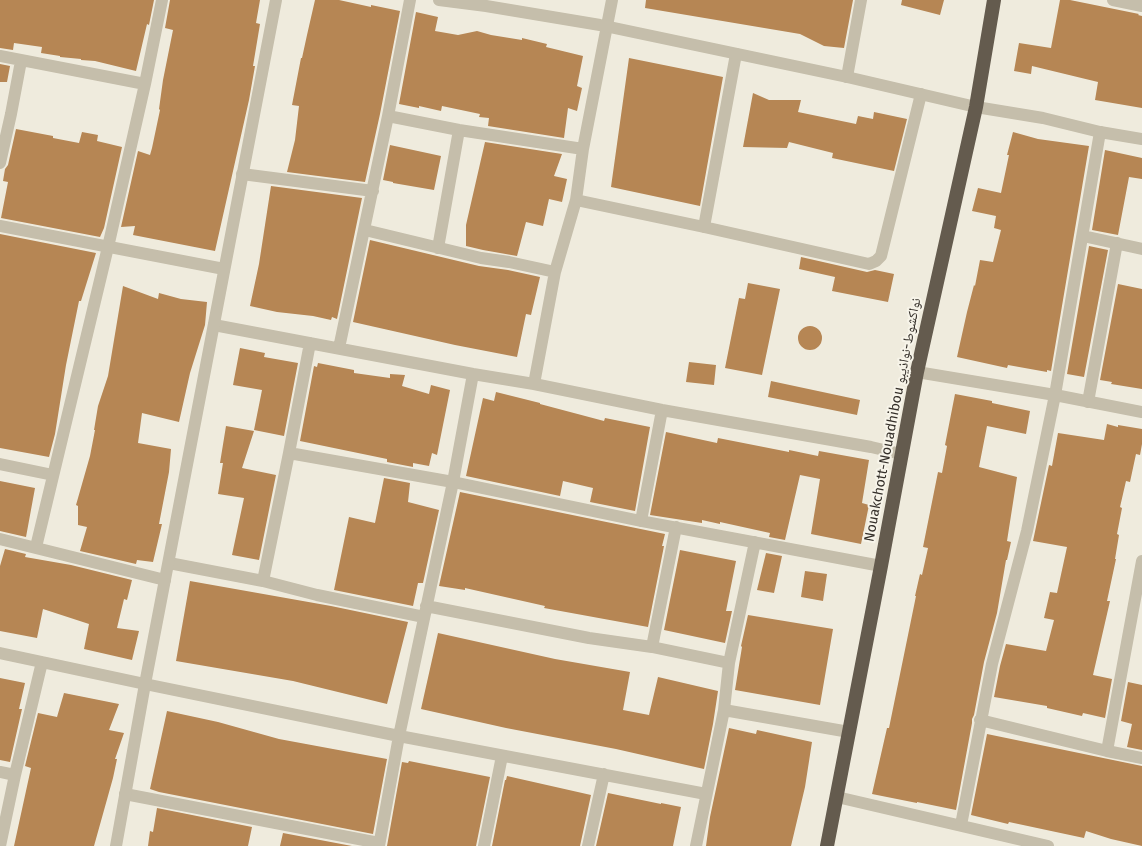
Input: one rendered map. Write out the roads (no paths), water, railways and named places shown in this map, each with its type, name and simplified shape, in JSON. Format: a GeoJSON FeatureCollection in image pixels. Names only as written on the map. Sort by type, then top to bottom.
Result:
{"type":"FeatureCollection","features":[{"type":"Feature","properties":{"kind":"highway","name":"Nouakchott-Nouadhibou نواكشوط-نواذيبو"},"geometry":{"type":"LineString","coordinates":[[827,846],[882,566],[917,372],[976,107],[994,0]]}},
{"type":"Feature","properties":{"kind":"street"},"geometry":{"type":"LineString","coordinates":[[36,547],[108,248],[162,0]]}},
{"type":"Feature","properties":{"kind":"street"},"geometry":{"type":"LineString","coordinates":[[116,846],[145,684],[276,0]]}},
{"type":"Feature","properties":{"kind":"street"},"geometry":{"type":"LineString","coordinates":[[338,348],[373,191],[410,0]]}},
{"type":"Feature","properties":{"kind":"street"},"geometry":{"type":"LineString","coordinates":[[439,0],[487,3],[847,77],[976,107],[1043,118],[1100,132],[1142,139]]}},
{"type":"Feature","properties":{"kind":"street"},"geometry":{"type":"LineString","coordinates":[[534,384],[556,272],[576,200],[583,150],[612,0]]}},
{"type":"Feature","properties":{"kind":"street"},"geometry":{"type":"LineString","coordinates":[[847,77],[862,0]]}},
{"type":"Feature","properties":{"kind":"street"},"geometry":{"type":"LineString","coordinates":[[1119,1],[1142,6]]}},
{"type":"Feature","properties":{"kind":"street"},"geometry":{"type":"LineString","coordinates":[[704,227],[736,54]]}},
{"type":"Feature","properties":{"kind":"street"},"geometry":{"type":"LineString","coordinates":[[0,56],[145,84]]}},
{"type":"Feature","properties":{"kind":"street"},"geometry":{"type":"LineString","coordinates":[[0,164],[21,61]]}},
{"type":"Feature","properties":{"kind":"street"},"geometry":{"type":"LineString","coordinates":[[576,200],[869,264],[881,256],[921,94]]}},
{"type":"Feature","properties":{"kind":"street"},"geometry":{"type":"LineString","coordinates":[[388,116],[459,130],[583,150]]}},
{"type":"Feature","properties":{"kind":"street"},"geometry":{"type":"LineString","coordinates":[[438,248],[459,130]]}},
{"type":"Feature","properties":{"kind":"street"},"geometry":{"type":"LineString","coordinates":[[961,825],[992,664],[1027,531],[1055,395],[1100,132]]}},
{"type":"Feature","properties":{"kind":"street"},"geometry":{"type":"LineString","coordinates":[[242,174],[373,191]]}},
{"type":"Feature","properties":{"kind":"street"},"geometry":{"type":"LineString","coordinates":[[0,226],[224,269]]}},
{"type":"Feature","properties":{"kind":"street"},"geometry":{"type":"LineString","coordinates":[[364,230],[481,258],[556,272]]}},
{"type":"Feature","properties":{"kind":"street"},"geometry":{"type":"LineString","coordinates":[[1083,236],[1142,248]]}},
{"type":"Feature","properties":{"kind":"street"},"geometry":{"type":"LineString","coordinates":[[1088,402],[1117,243]]}},
{"type":"Feature","properties":{"kind":"street"},"geometry":{"type":"LineString","coordinates":[[214,325],[901,454]]}},
{"type":"Feature","properties":{"kind":"street"},"geometry":{"type":"LineString","coordinates":[[263,581],[310,343]]}},
{"type":"Feature","properties":{"kind":"street"},"geometry":{"type":"LineString","coordinates":[[917,372],[1055,395],[1142,412]]}},
{"type":"Feature","properties":{"kind":"street"},"geometry":{"type":"LineString","coordinates":[[125,794],[379,845],[399,736],[453,482],[473,374]]}},
{"type":"Feature","properties":{"kind":"street"},"geometry":{"type":"LineString","coordinates":[[641,521],[662,410]]}},
{"type":"Feature","properties":{"kind":"street"},"geometry":{"type":"LineString","coordinates":[[289,453],[453,482],[641,521],[882,566]]}},
{"type":"Feature","properties":{"kind":"street"},"geometry":{"type":"LineString","coordinates":[[0,464],[53,474]]}},
{"type":"Feature","properties":{"kind":"street"},"geometry":{"type":"LineString","coordinates":[[652,647],[676,527]]}},
{"type":"Feature","properties":{"kind":"street"},"geometry":{"type":"LineString","coordinates":[[0,539],[166,580]]}},
{"type":"Feature","properties":{"kind":"street"},"geometry":{"type":"LineString","coordinates":[[696,846],[724,710],[729,663],[755,542]]}},
{"type":"Feature","properties":{"kind":"street"},"geometry":{"type":"LineString","coordinates":[[1106,751],[1142,560]]}},
{"type":"Feature","properties":{"kind":"street"},"geometry":{"type":"LineString","coordinates":[[169,563],[263,581],[318,595],[652,647],[729,663]]}},
{"type":"Feature","properties":{"kind":"street"},"geometry":{"type":"LineString","coordinates":[[0,653],[399,736],[706,794]]}},
{"type":"Feature","properties":{"kind":"street"},"geometry":{"type":"LineString","coordinates":[[1,841],[42,662]]}},
{"type":"Feature","properties":{"kind":"street"},"geometry":{"type":"LineString","coordinates":[[724,710],[849,732]]}},
{"type":"Feature","properties":{"kind":"street"},"geometry":{"type":"LineString","coordinates":[[980,720],[1142,758]]}},
{"type":"Feature","properties":{"kind":"street"},"geometry":{"type":"LineString","coordinates":[[484,846],[502,756]]}},
{"type":"Feature","properties":{"kind":"street"},"geometry":{"type":"LineString","coordinates":[[0,772],[15,776]]}},
{"type":"Feature","properties":{"kind":"street"},"geometry":{"type":"LineString","coordinates":[[588,846],[604,774]]}},
{"type":"Feature","properties":{"kind":"street"},"geometry":{"type":"LineString","coordinates":[[837,797],[1048,846]]}}]}
